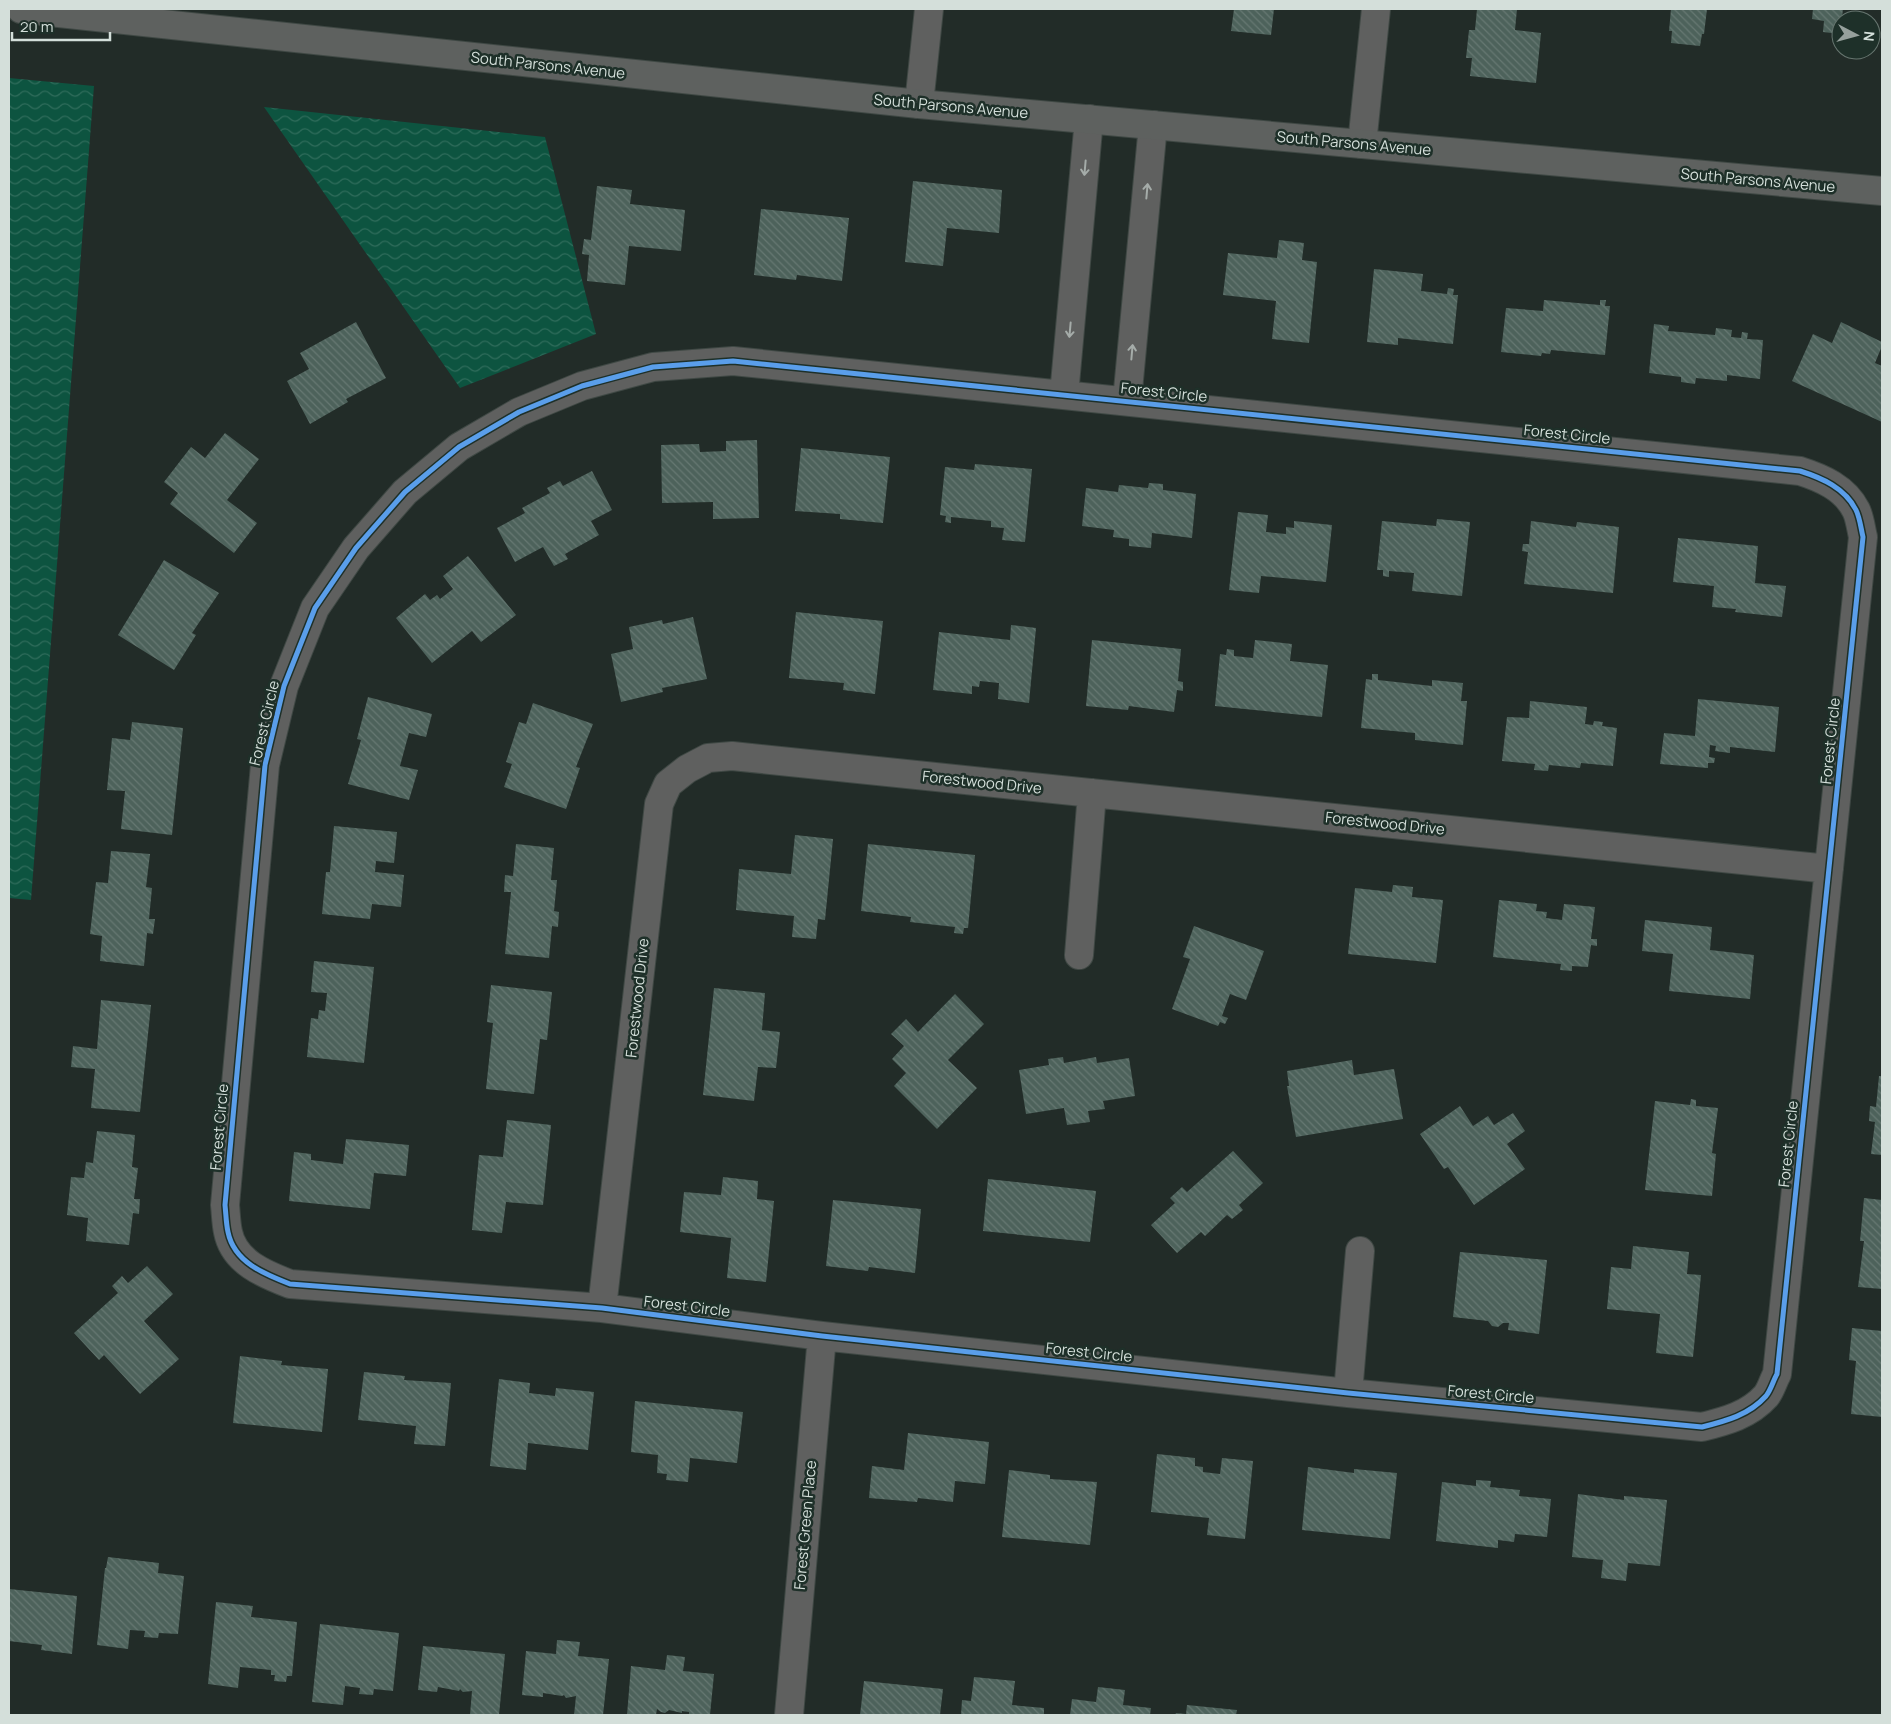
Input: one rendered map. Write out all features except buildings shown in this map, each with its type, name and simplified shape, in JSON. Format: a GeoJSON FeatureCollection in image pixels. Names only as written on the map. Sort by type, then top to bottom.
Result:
{"type":"FeatureCollection","features":[{"type":"Feature","properties":{"kind":"main road","name":"South Parsons Avenue"},"geometry":{"type":"LineString","coordinates":[[21,9],[151,16],[919,104],[1882,191]]}},
{"type":"Feature","properties":{"kind":"street"},"geometry":{"type":"LineString","coordinates":[[919,104],[929,9]]}},
{"type":"Feature","properties":{"kind":"street"},"geometry":{"type":"LineString","coordinates":[[1362,144],[1376,9]]}},
{"type":"Feature","properties":{"kind":"street"},"geometry":{"type":"LineString","coordinates":[[1064,395],[1089,119]]}},
{"type":"Feature","properties":{"kind":"street","name":"Forest Circle"},"geometry":{"type":"LineString","coordinates":[[1127,401],[1153,125]]}},
{"type":"Feature","properties":{"kind":"street","name":"Forest Circle"},"geometry":{"type":"LineString","coordinates":[[733,361],[1064,395],[1800,471],[1824,479],[1842,492],[1856,511],[1862,537],[1777,1374],[1767,1395],[1750,1410],[1729,1420],[1702,1426],[1348,1393],[822,1336],[602,1308],[290,1284],[265,1274],[240,1258],[228,1234],[224,1205],[265,765],[284,686],[315,608],[356,548],[405,492],[459,447],[519,412],[582,386],[653,367],[733,361]]}},
{"type":"Feature","properties":{"kind":"street","name":"Forestwood Drive"},"geometry":{"type":"LineString","coordinates":[[602,1308],[659,804],[668,784],[708,758],[732,756],[1829,869]]}},
{"type":"Feature","properties":{"kind":"street"},"geometry":{"type":"LineString","coordinates":[[1079,955],[1092,793]]}},
{"type":"Feature","properties":{"kind":"street"},"geometry":{"type":"LineString","coordinates":[[1348,1393],[1360,1251]]}},
{"type":"Feature","properties":{"kind":"street","name":"Forest Green Place"},"geometry":{"type":"LineString","coordinates":[[788,1715],[822,1336]]}},
{"type":"Feature","properties":{"kind":"water"},"geometry":{"type":"Polygon","coordinates":[[[9,78],[94,86],[31,900],[9,898],[9,78]]]}},
{"type":"Feature","properties":{"kind":"water"},"geometry":{"type":"Polygon","coordinates":[[[264,107],[545,137],[596,334],[460,388],[264,107]]]}},
{"type":"Feature","properties":{"kind":"cycle path"},"geometry":{"type":"LineString","coordinates":[[733,361],[1800,471],[1832,485],[1846,496],[1857,513],[1863,537],[1777,1374],[1766,1396],[1759,1403],[1745,1413],[1702,1427],[1348,1393],[822,1336],[602,1308],[290,1284],[270,1276],[243,1259],[231,1242],[227,1229],[225,1205],[265,765],[284,686],[315,608],[356,548],[405,492],[459,447],[519,412],[582,386],[653,367],[733,361]]}}]}
